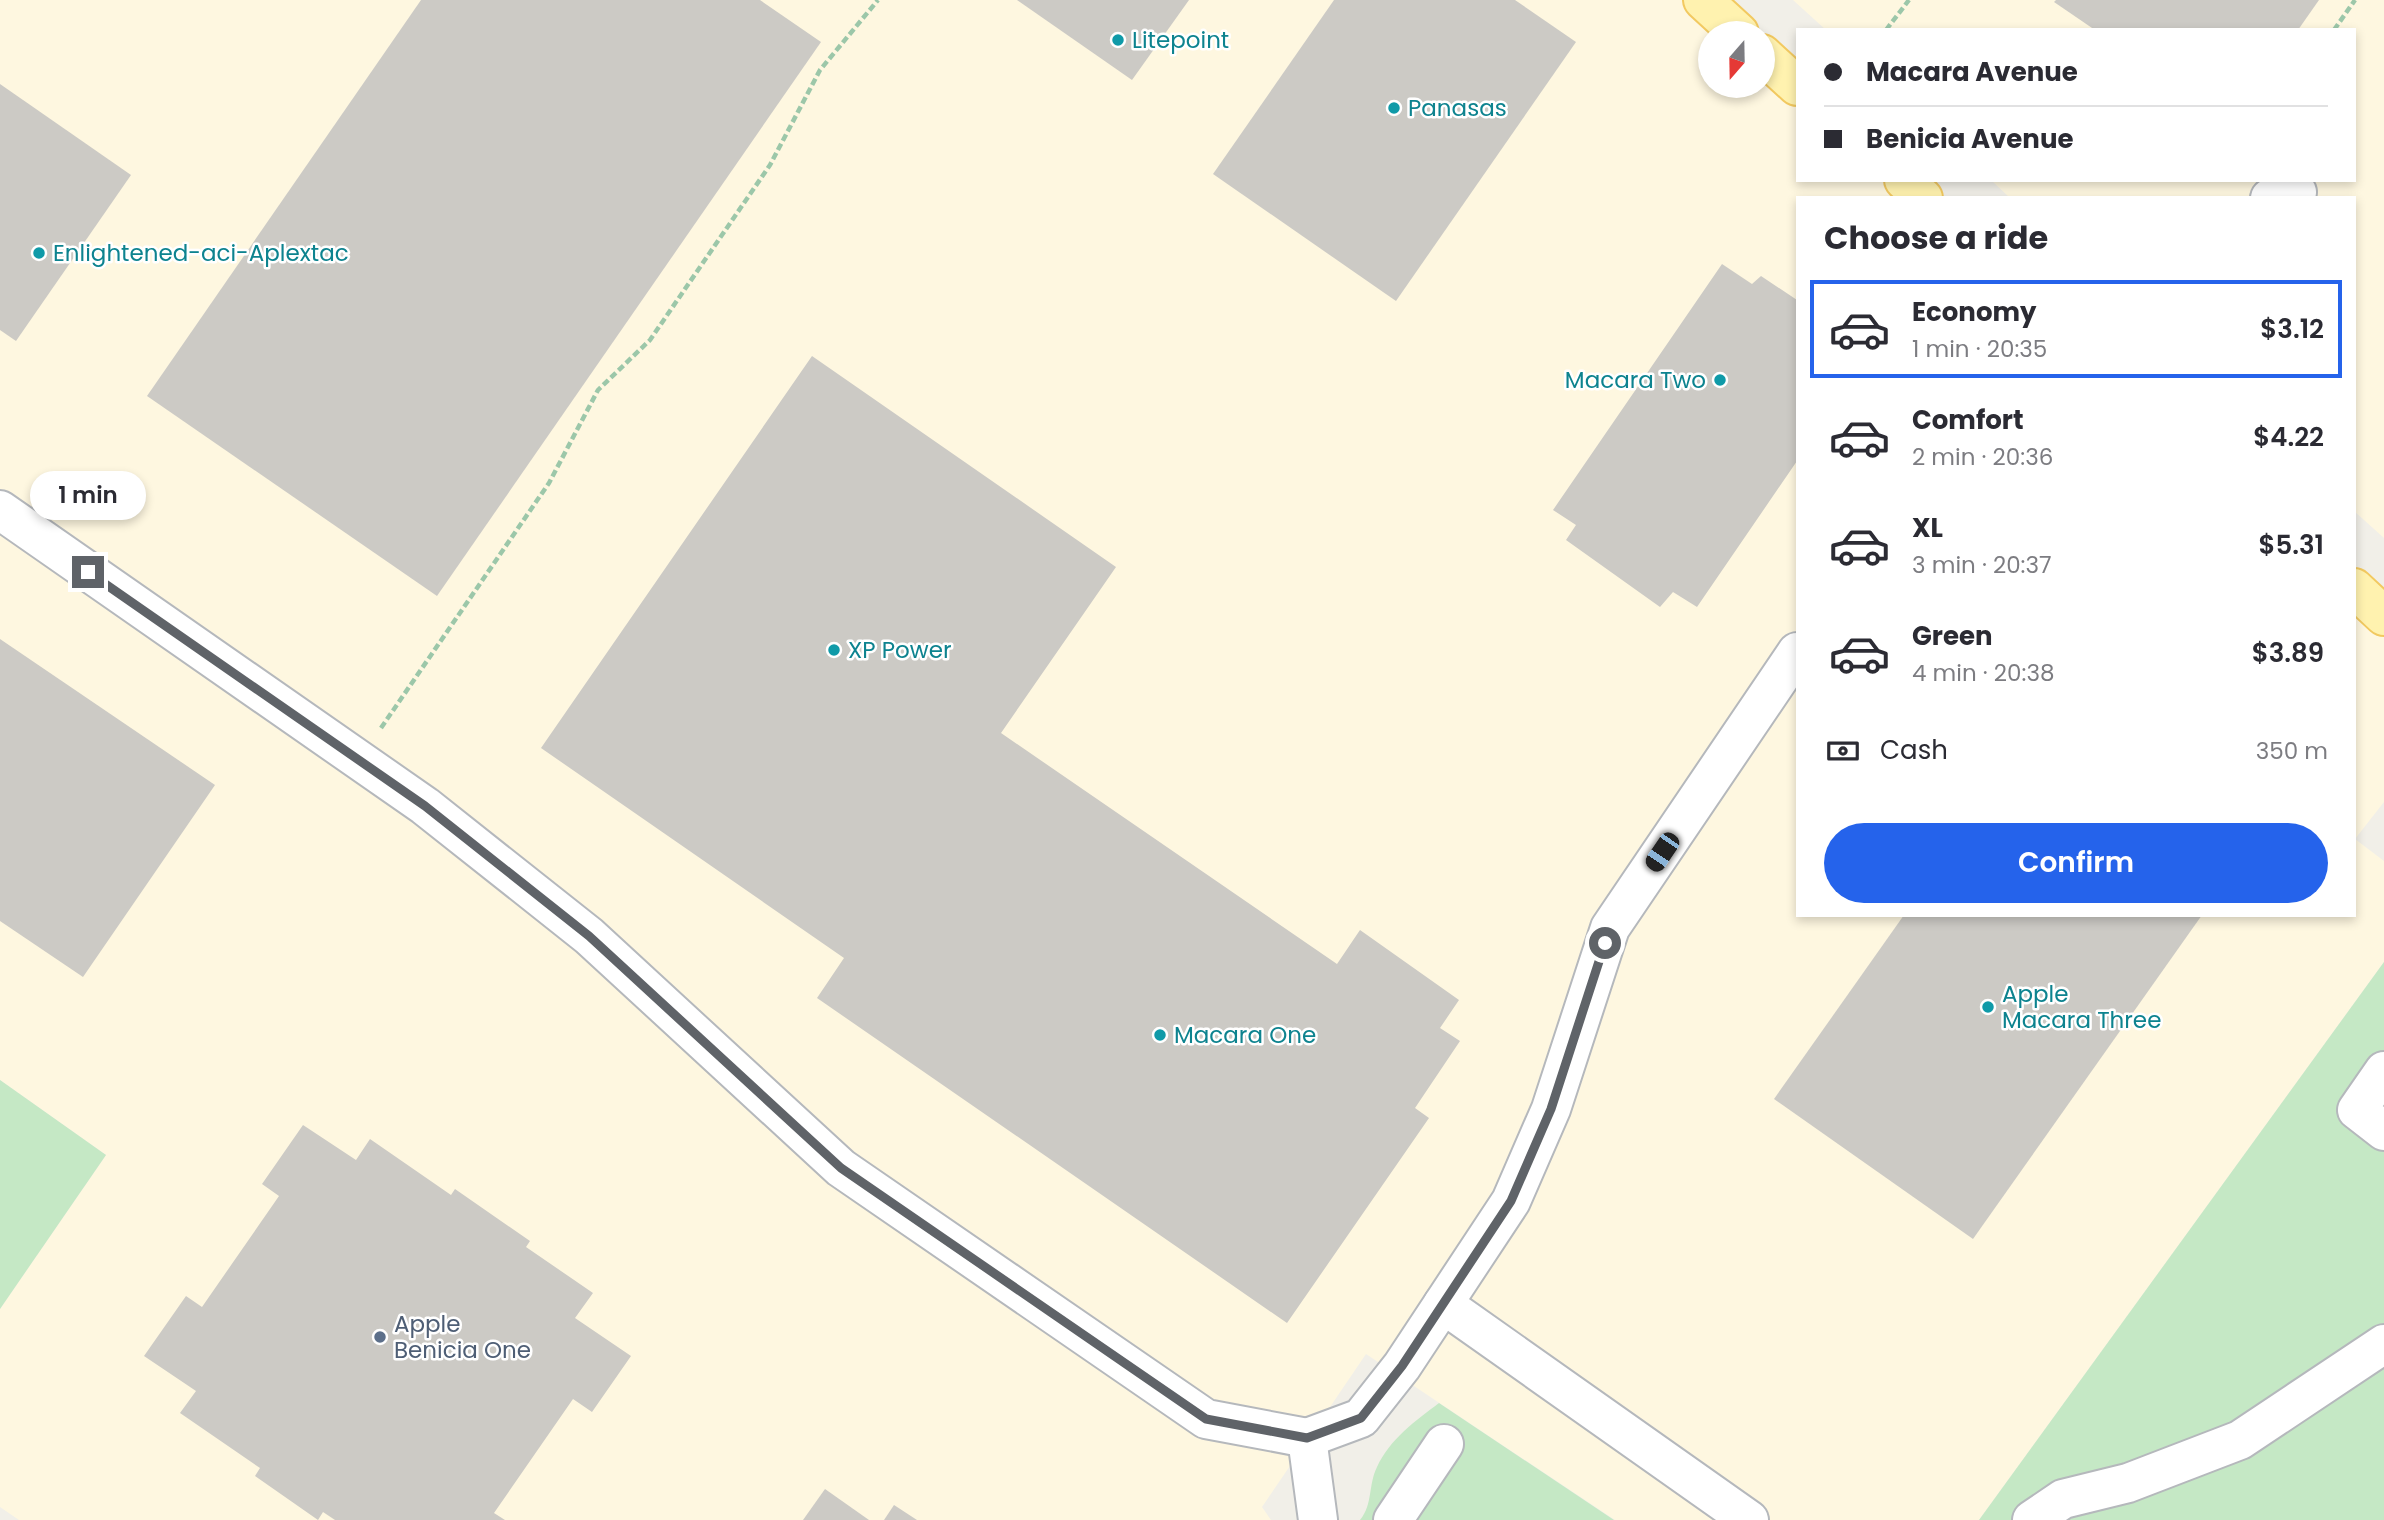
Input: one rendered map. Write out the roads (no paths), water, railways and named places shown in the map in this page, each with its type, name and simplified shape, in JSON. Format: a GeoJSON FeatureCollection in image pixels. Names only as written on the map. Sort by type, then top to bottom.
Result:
{"type":"FeatureCollection","features":[{"type":"Feature","properties":{"kind":"main road"},"geometry":{"type":"LineString","coordinates":[[1703,0],[1726,21]]}},
{"type":"Feature","properties":{"kind":"main road"},"geometry":{"type":"LineString","coordinates":[[1775,66],[1796,85]]}},
{"type":"Feature","properties":{"kind":"main road"},"geometry":{"type":"LineString","coordinates":[[1905,182],[1921,196]]}},
{"type":"Feature","properties":{"kind":"main road"},"geometry":{"type":"LineString","coordinates":[[2356,590],[2384,616]]}},
{"type":"Feature","properties":{"kind":"street"},"geometry":{"type":"LineString","coordinates":[[0,510],[436,815],[589,936],[841,1168],[1206,1419],[1307,1438],[1361,1418],[1402,1366],[1511,1201],[1551,1109],[1610,928],[1796,653]]}},
{"type":"Feature","properties":{"kind":"street"},"geometry":{"type":"LineString","coordinates":[[2384,1071],[2357,1110],[2384,1131]]}},
{"type":"Feature","properties":{"kind":"street"},"geometry":{"type":"LineString","coordinates":[[1443,1304],[1749,1520]]}},
{"type":"Feature","properties":{"kind":"street"},"geometry":{"type":"LineString","coordinates":[[2032,1520],[2063,1499],[2128,1483],[2241,1440],[2384,1345]]}},
{"type":"Feature","properties":{"kind":"street"},"geometry":{"type":"LineString","coordinates":[[1307,1438],[1318,1520]]}},
{"type":"Feature","properties":{"kind":"street"},"geometry":{"type":"LineString","coordinates":[[1393,1520],[1444,1444]]}},
{"type":"Feature","properties":{"kind":"place","name":"Litepoint"},"geometry":{"type":"Point","coordinates":[1118,40]}},
{"type":"Feature","properties":{"kind":"place","name":"Panasas"},"geometry":{"type":"Point","coordinates":[1394,108]}},
{"type":"Feature","properties":{"kind":"place","name":"Enlightened-aci-Aplextac"},"geometry":{"type":"Point","coordinates":[39,253]}},
{"type":"Feature","properties":{"kind":"place","name":"Macara Two"},"geometry":{"type":"Point","coordinates":[1720,380]}},
{"type":"Feature","properties":{"kind":"place","name":"XP Power"},"geometry":{"type":"Point","coordinates":[834,650]}},
{"type":"Feature","properties":{"kind":"place","name":"Apple Macara Three"},"geometry":{"type":"Point","coordinates":[1988,1007]}},
{"type":"Feature","properties":{"kind":"place","name":"Macara One"},"geometry":{"type":"Point","coordinates":[1160,1035]}},
{"type":"Feature","properties":{"kind":"place","name":"Apple Benicia One"},"geometry":{"type":"Point","coordinates":[380,1337]}}]}
